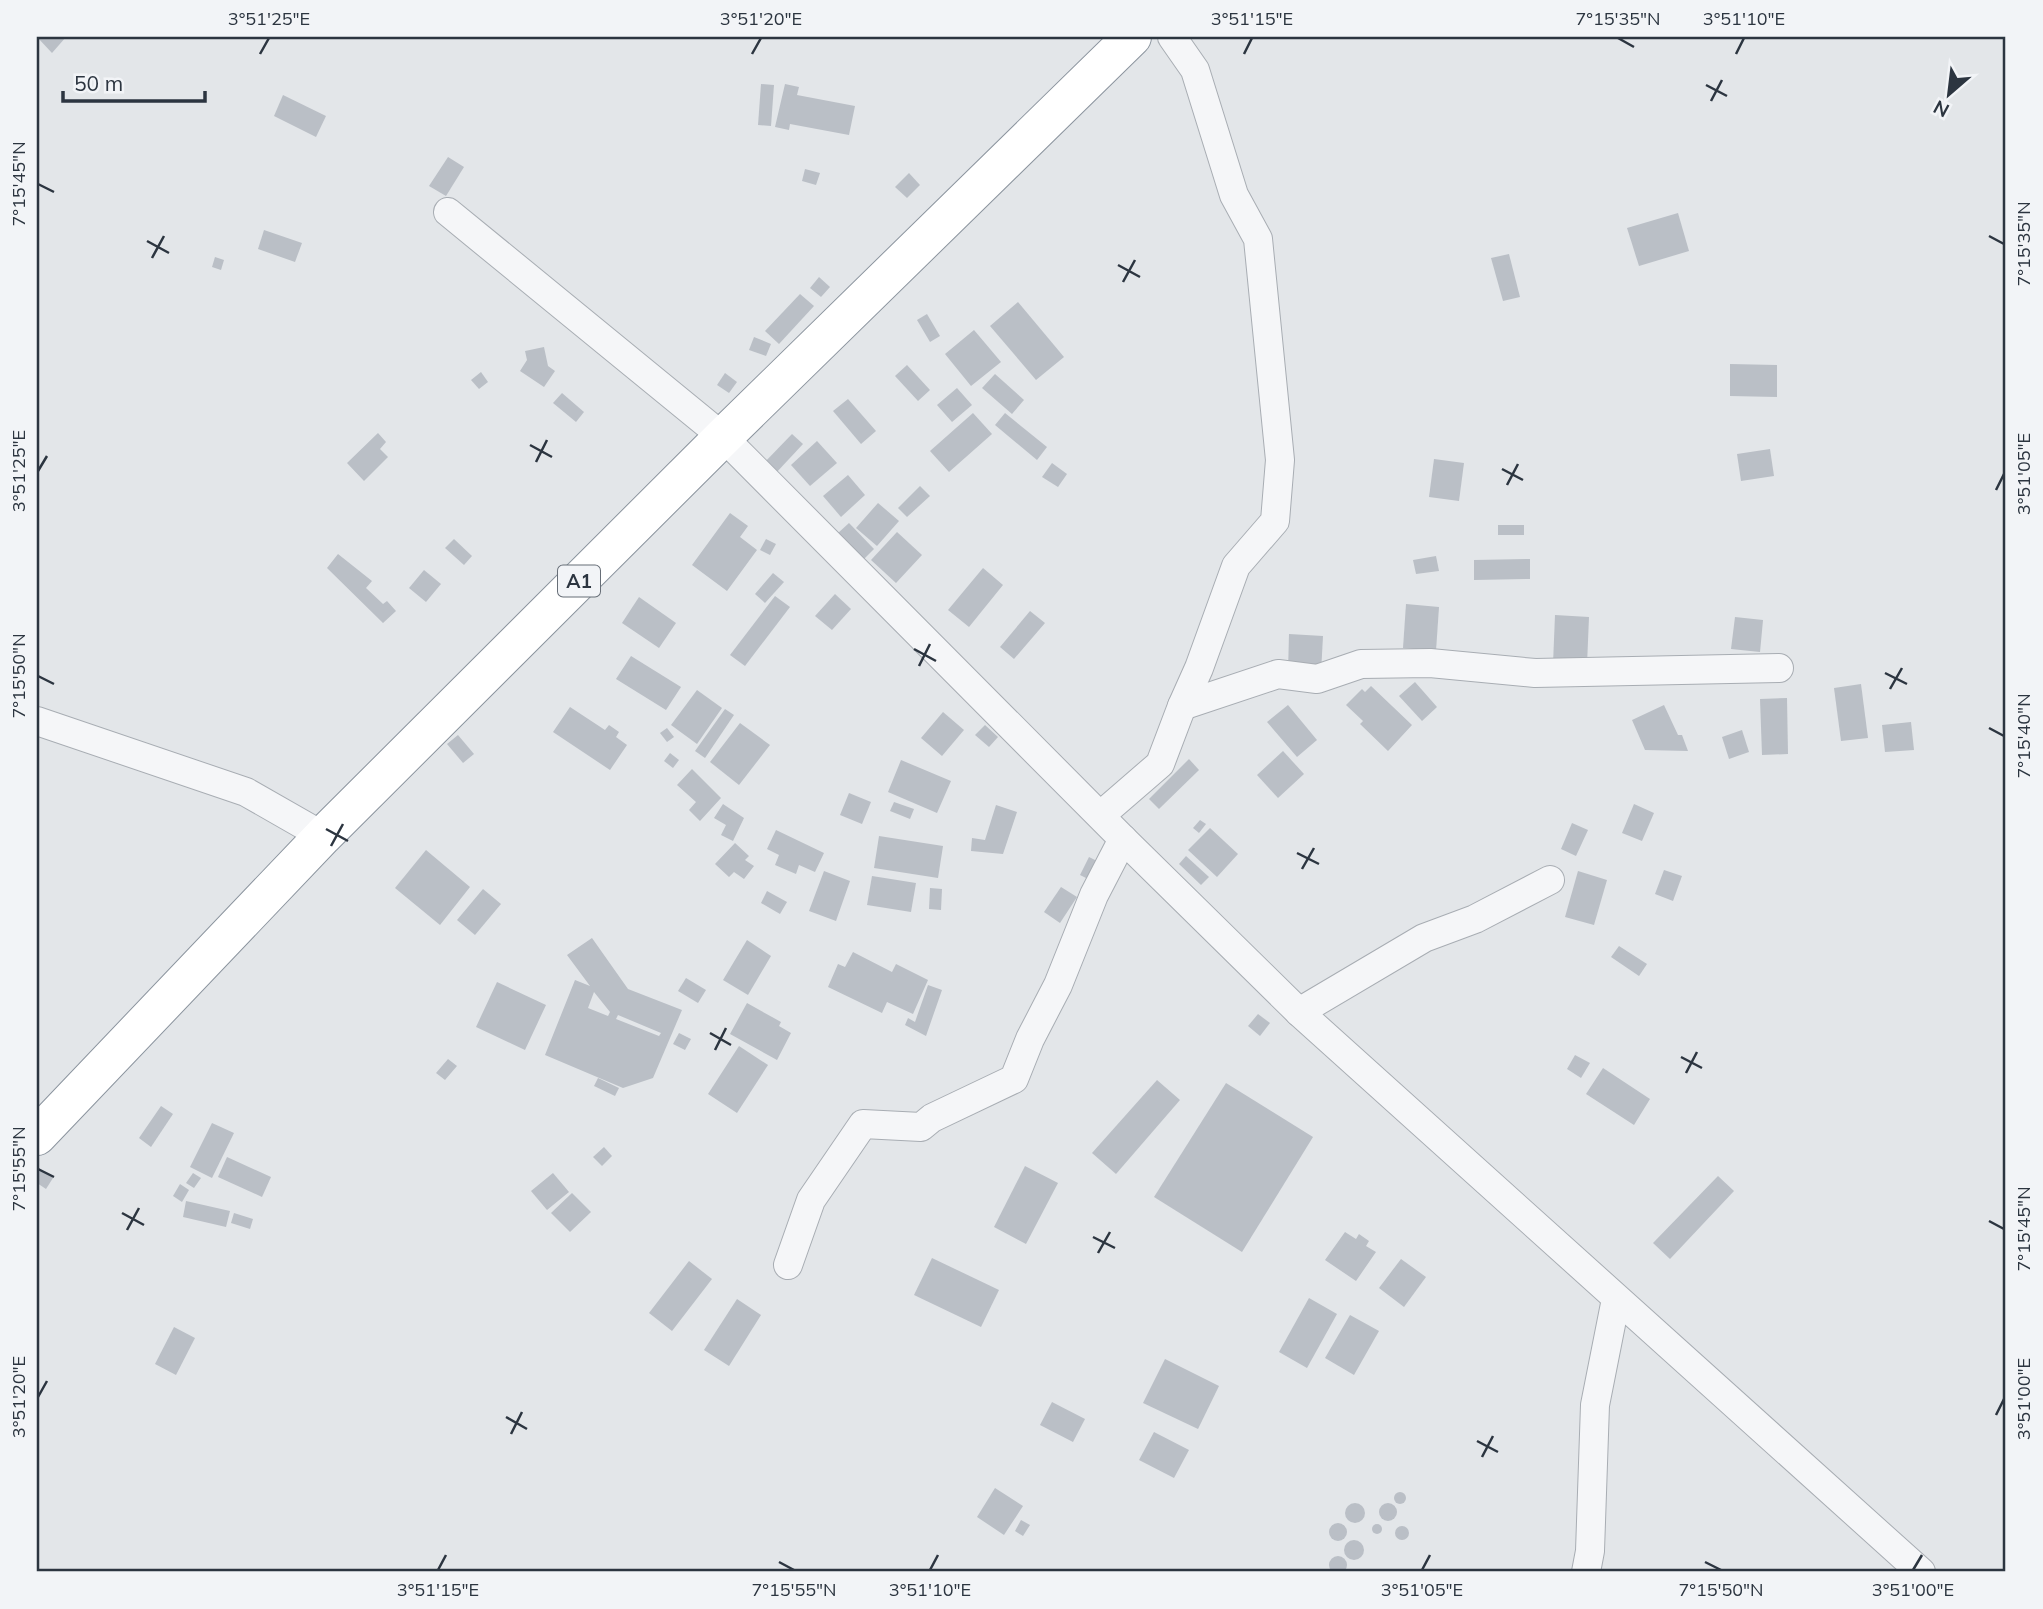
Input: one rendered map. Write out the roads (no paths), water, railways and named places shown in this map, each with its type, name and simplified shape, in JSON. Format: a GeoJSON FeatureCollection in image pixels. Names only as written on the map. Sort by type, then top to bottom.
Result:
{"type":"FeatureCollection","features":[{"type":"Feature","properties":{"kind":"highway","name":"A1"},"geometry":{"type":"LineString","coordinates":[[37,1136],[324,836],[723,437],[1132,37]]}},
{"type":"Feature","properties":{"kind":"street"},"geometry":{"type":"LineString","coordinates":[[1101,815],[1160,764],[1236,566],[1275,521],[1280,460],[1258,239],[1234,195],[1195,70],[1172,37]]}},
{"type":"Feature","properties":{"kind":"street"},"geometry":{"type":"LineString","coordinates":[[448,212],[723,437],[1298,1012],[1922,1572]]}},
{"type":"Feature","properties":{"kind":"street"},"geometry":{"type":"LineString","coordinates":[[1182,706],[1278,674],[1317,680],[1361,664],[1430,663],[1535,673],[1779,668]]}},
{"type":"Feature","properties":{"kind":"street"},"geometry":{"type":"LineString","coordinates":[[37,721],[246,792],[324,836]]}},
{"type":"Feature","properties":{"kind":"street"},"geometry":{"type":"LineString","coordinates":[[788,1265],[811,1200],[863,1124],[921,1127],[932,1118],[1014,1079],[1030,1039],[1058,985],[1094,895],[1123,839]]}},
{"type":"Feature","properties":{"kind":"street"},"geometry":{"type":"LineString","coordinates":[[1298,1012],[1424,938],[1475,919],[1550,880]]}},
{"type":"Feature","properties":{"kind":"street"},"geometry":{"type":"LineString","coordinates":[[1586,1572],[1590,1551],[1595,1405],[1616,1299]]}}]}
